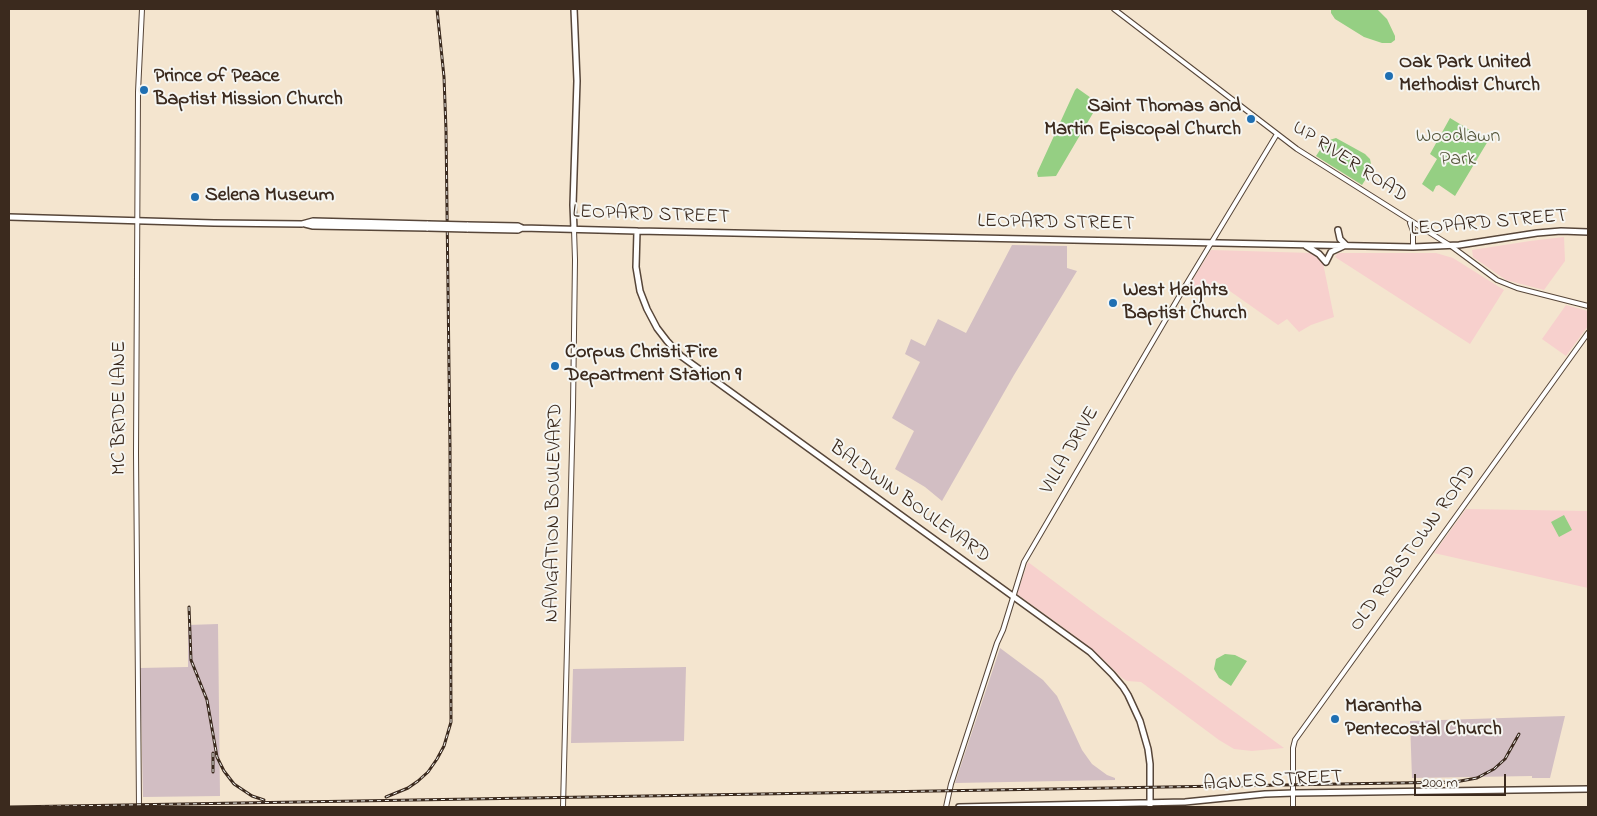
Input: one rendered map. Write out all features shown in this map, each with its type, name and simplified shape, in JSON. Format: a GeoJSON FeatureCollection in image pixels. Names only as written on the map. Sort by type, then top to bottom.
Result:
{"type":"FeatureCollection","features":[{"type":"Feature","properties":{"kind":"main road","name":"NAVIGATION BOULEVARD"},"geometry":{"type":"LineString","coordinates":[[574,9],[577,81],[574,229]]}},
{"type":"Feature","properties":{"kind":"main road","name":"LEOPARD STREET"},"geometry":{"type":"LineString","coordinates":[[9,217],[302,224],[313,226],[428,226],[518,230],[522,228],[638,232],[1413,247],[1451,246],[1560,231],[1588,232]]}},
{"type":"Feature","properties":{"kind":"main road"},"geometry":{"type":"LineString","coordinates":[[1304,245],[1326,262],[1332,252],[1346,246],[1340,239],[1338,230]]}},
{"type":"Feature","properties":{"kind":"main road","name":"BALDWIN BOULEVARD"},"geometry":{"type":"LineString","coordinates":[[638,232],[636,267],[640,291],[647,310],[657,328],[666,341],[681,356],[793,439],[877,497],[1090,652],[1123,686],[1140,721],[1148,749],[1150,805]]}},
{"type":"Feature","properties":{"kind":"main road","name":"AGNES STREET"},"geometry":{"type":"LineString","coordinates":[[959,807],[1150,805],[1294,793],[1588,788]]}},
{"type":"Feature","properties":{"kind":"street","name":"MC BRIDE LANE"},"geometry":{"type":"LineString","coordinates":[[139,807],[136,453],[138,92],[142,9]]}},
{"type":"Feature","properties":{"kind":"street","name":"UP RIVER ROAD"},"geometry":{"type":"LineString","coordinates":[[1114,9],[1297,149],[1451,246],[1497,280],[1517,288],[1588,306]]}},
{"type":"Feature","properties":{"kind":"street","name":"VILLA DRIVE"},"geometry":{"type":"LineString","coordinates":[[946,807],[951,784],[1024,562],[1211,243],[1278,134]]}},
{"type":"Feature","properties":{"kind":"street"},"geometry":{"type":"LineString","coordinates":[[1407,219],[1412,225],[1413,247]]}},
{"type":"Feature","properties":{"kind":"street","name":"NAVIGATION BOULEVARD"},"geometry":{"type":"LineString","coordinates":[[563,807],[573,407],[574,229]]}},
{"type":"Feature","properties":{"kind":"street","name":"OLD ROBSTOWN ROAD"},"geometry":{"type":"LineString","coordinates":[[1293,807],[1293,748],[1295,740],[1588,332]]}},
{"type":"Feature","properties":{"kind":"shaded area"},"geometry":{"type":"Polygon","coordinates":[[[1564,237],[1565,261],[1544,290],[1506,280],[1473,257],[1472,250],[1564,237]]]}},
{"type":"Feature","properties":{"kind":"shaded area"},"geometry":{"type":"Polygon","coordinates":[[[1012,245],[1067,246],[1067,268],[1077,271],[1014,375],[942,501],[925,487],[895,469],[914,431],[892,418],[920,362],[905,354],[911,339],[925,346],[938,319],[966,333],[1012,245]]]}},
{"type":"Feature","properties":{"kind":"shaded area"},"geometry":{"type":"Polygon","coordinates":[[[1211,250],[1312,253],[1319,257],[1323,263],[1334,317],[1311,325],[1299,332],[1287,319],[1278,325],[1217,282],[1205,296],[1190,284],[1211,250]]]}},
{"type":"Feature","properties":{"kind":"shaded area"},"geometry":{"type":"Polygon","coordinates":[[[1338,253],[1436,253],[1453,258],[1504,290],[1470,344],[1335,257],[1338,253]]]}},
{"type":"Feature","properties":{"kind":"shaded area"},"geometry":{"type":"Polygon","coordinates":[[[1566,305],[1588,311],[1588,326],[1566,356],[1542,339],[1566,305]]]}},
{"type":"Feature","properties":{"kind":"shaded area"},"geometry":{"type":"Polygon","coordinates":[[[1466,509],[1588,511],[1588,588],[1434,553],[1466,509]]]}},
{"type":"Feature","properties":{"kind":"shaded area"},"geometry":{"type":"Polygon","coordinates":[[[1028,562],[1284,748],[1252,751],[1234,749],[1141,682],[1127,681],[1122,678],[1075,636],[1017,594],[1028,562]]]}},
{"type":"Feature","properties":{"kind":"shaded area"},"geometry":{"type":"Polygon","coordinates":[[[218,624],[220,796],[143,797],[140,668],[188,667],[188,625],[218,624]]]}},
{"type":"Feature","properties":{"kind":"shaded area"},"geometry":{"type":"Polygon","coordinates":[[[1000,648],[1043,680],[1057,696],[1082,750],[1092,764],[1107,775],[1115,778],[1115,780],[955,783],[1000,648]]]}},
{"type":"Feature","properties":{"kind":"shaded area"},"geometry":{"type":"Polygon","coordinates":[[[686,667],[684,741],[571,743],[573,669],[686,667]]]}},
{"type":"Feature","properties":{"kind":"shaded area"},"geometry":{"type":"Polygon","coordinates":[[[1565,716],[1550,778],[1532,778],[1532,776],[1412,778],[1410,721],[1565,716]]]}},
{"type":"Feature","properties":{"kind":"green space"},"geometry":{"type":"Polygon","coordinates":[[[1331,9],[1377,9],[1387,19],[1395,40],[1391,43],[1382,43],[1364,37],[1335,19],[1331,9]]]}},
{"type":"Feature","properties":{"kind":"green space"},"geometry":{"type":"Polygon","coordinates":[[[1077,88],[1094,100],[1096,108],[1056,176],[1038,177],[1037,173],[1077,88]]]}},
{"type":"Feature","properties":{"kind":"green space","name":"Woodlawn Park"},"geometry":{"type":"Polygon","coordinates":[[[1450,118],[1488,141],[1455,196],[1439,185],[1436,186],[1433,192],[1422,184],[1437,159],[1430,154],[1450,118]]]}},
{"type":"Feature","properties":{"kind":"green space"},"geometry":{"type":"Polygon","coordinates":[[[1336,138],[1365,154],[1370,159],[1371,171],[1362,185],[1316,156],[1326,141],[1336,138]]]}},
{"type":"Feature","properties":{"kind":"green space"},"geometry":{"type":"Polygon","coordinates":[[[1564,515],[1572,530],[1559,537],[1551,522],[1564,515]]]}},
{"type":"Feature","properties":{"kind":"green space"},"geometry":{"type":"Polygon","coordinates":[[[1225,654],[1235,655],[1247,661],[1231,686],[1219,678],[1214,669],[1216,659],[1225,654]]]}},
{"type":"Feature","properties":{"kind":"railway"},"geometry":{"type":"LineString","coordinates":[[386,797],[408,788],[428,772],[444,746],[451,722],[446,130],[444,77],[437,9]]}},
{"type":"Feature","properties":{"kind":"railway"},"geometry":{"type":"LineString","coordinates":[[189,607],[191,660],[207,700],[217,757],[224,771],[234,784],[252,796],[264,800]]}},
{"type":"Feature","properties":{"kind":"railway"},"geometry":{"type":"LineString","coordinates":[[9,807],[1455,782],[1477,778],[1494,769],[1505,759],[1519,734]]}},
{"type":"Feature","properties":{"kind":"railway"},"geometry":{"type":"LineString","coordinates":[[213,753],[213,772]]}},
{"type":"Feature","properties":{"kind":"place","name":"Oak Park United Methodist Church"},"geometry":{"type":"Point","coordinates":[1389,76]}},
{"type":"Feature","properties":{"kind":"place","name":"Prince of Peace Baptist Mission Church"},"geometry":{"type":"Point","coordinates":[144,90]}},
{"type":"Feature","properties":{"kind":"place","name":"Saint Thomas and Martin Episcopal Church"},"geometry":{"type":"Point","coordinates":[1251,119]}},
{"type":"Feature","properties":{"kind":"place","name":"Selena Museum"},"geometry":{"type":"Point","coordinates":[195,197]}},
{"type":"Feature","properties":{"kind":"place","name":"West Heights Baptist Church"},"geometry":{"type":"Point","coordinates":[1113,303]}},
{"type":"Feature","properties":{"kind":"place","name":"Corpus Christi Fire Department Station 9"},"geometry":{"type":"Point","coordinates":[555,366]}},
{"type":"Feature","properties":{"kind":"place","name":"Marantha Pentecostal Church"},"geometry":{"type":"Point","coordinates":[1335,719]}}]}
